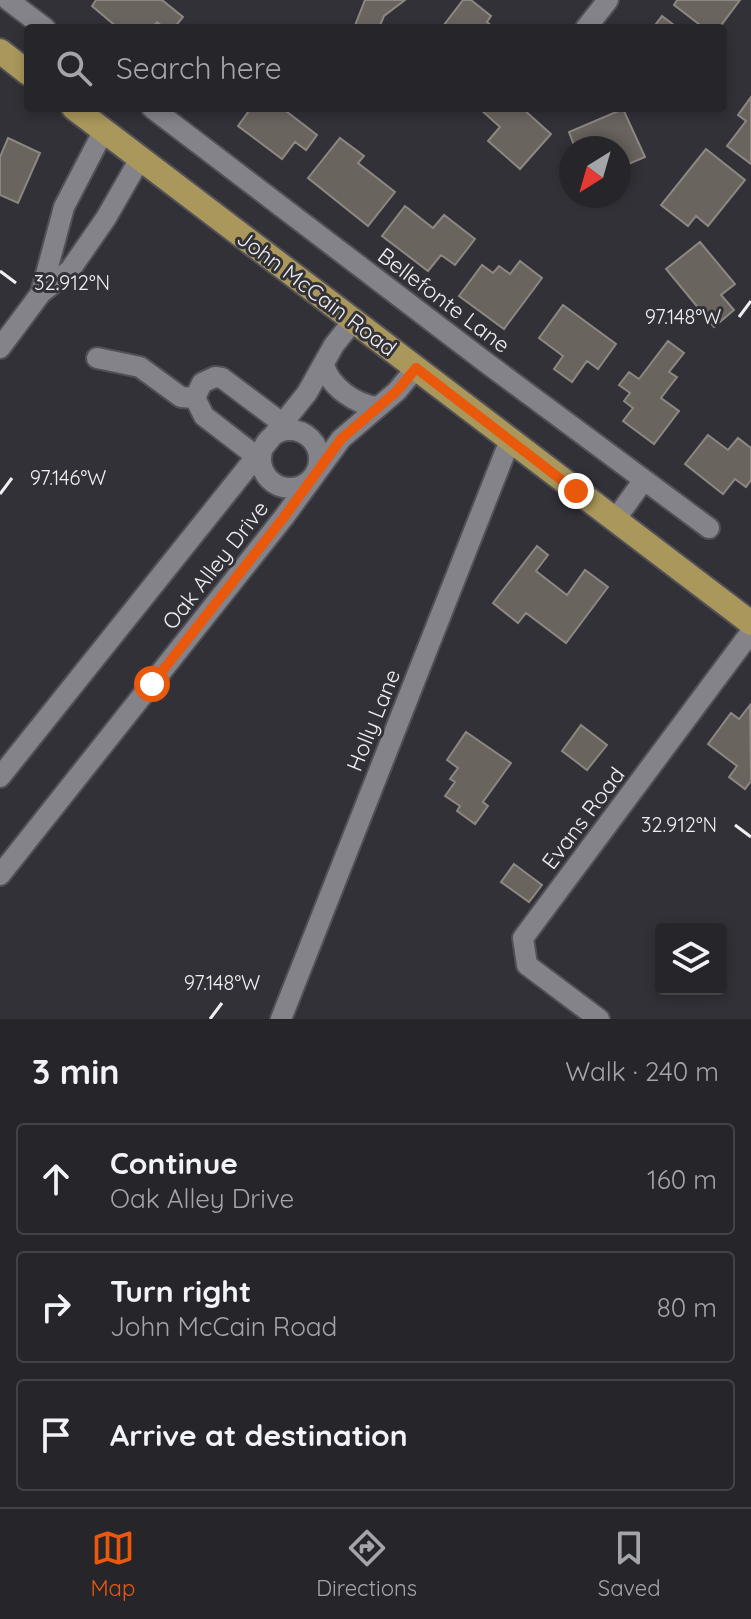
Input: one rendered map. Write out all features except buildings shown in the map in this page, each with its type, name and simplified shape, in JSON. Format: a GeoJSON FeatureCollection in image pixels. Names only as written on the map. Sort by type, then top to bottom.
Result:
{"type":"FeatureCollection","features":[{"type":"Feature","properties":{"kind":"main road"},"geometry":{"type":"LineString","coordinates":[[0,51],[24,70]]}},
{"type":"Feature","properties":{"kind":"main road","name":"John McCain Road"},"geometry":{"type":"LineString","coordinates":[[79,112],[751,623]]}},
{"type":"Feature","properties":{"kind":"street"},"geometry":{"type":"LineString","coordinates":[[8,0],[40,24]]}},
{"type":"Feature","properties":{"kind":"street"},"geometry":{"type":"LineString","coordinates":[[589,24],[608,0]]}},
{"type":"Feature","properties":{"kind":"street","name":"Bellefonte Lane"},"geometry":{"type":"LineString","coordinates":[[157,112],[709,528]]}},
{"type":"Feature","properties":{"kind":"street"},"geometry":{"type":"LineString","coordinates":[[41,293],[64,207],[104,130]]}},
{"type":"Feature","properties":{"kind":"street"},"geometry":{"type":"LineString","coordinates":[[0,348],[41,293],[70,270],[106,218],[141,157]]}},
{"type":"Feature","properties":{"kind":"street","name":"Oak Alley Drive"},"geometry":{"type":"LineString","coordinates":[[0,777],[307,393],[334,345],[354,320]]}},
{"type":"Feature","properties":{"kind":"street"},"geometry":{"type":"LineString","coordinates":[[97,358],[140,367],[181,397],[195,398]]}},
{"type":"Feature","properties":{"kind":"street"},"geometry":{"type":"LineString","coordinates":[[324,365],[333,383],[355,400],[377,407]]}},
{"type":"Feature","properties":{"kind":"street","name":"Oak Alley Drive"},"geometry":{"type":"LineString","coordinates":[[0,875],[341,439],[397,391],[416,368]]}},
{"type":"Feature","properties":{"kind":"street"},"geometry":{"type":"LineString","coordinates":[[195,398],[202,383],[215,377],[222,378],[282,423]]}},
{"type":"Feature","properties":{"kind":"street"},"geometry":{"type":"LineString","coordinates":[[195,398],[204,416],[261,449]]}},
{"type":"Feature","properties":{"kind":"street"},"geometry":{"type":"LineString","coordinates":[[291,430],[309,437],[318,453],[319,462],[311,480],[294,488],[285,488],[268,478],[261,460],[261,449],[282,432],[291,430]]}},
{"type":"Feature","properties":{"kind":"street","name":"Holly Lane"},"geometry":{"type":"LineString","coordinates":[[281,1019],[510,440]]}},
{"type":"Feature","properties":{"kind":"street"},"geometry":{"type":"LineString","coordinates":[[615,520],[643,481]]}},
{"type":"Feature","properties":{"kind":"street","name":"Evans Road"},"geometry":{"type":"LineString","coordinates":[[599,1019],[527,965],[523,938],[751,632]]}},
{"type":"Feature","properties":{"kind":"route"},"geometry":{"type":"LineString","coordinates":[[152,684],[284,517],[341,439],[397,391],[416,368],[576,491]]}}]}
